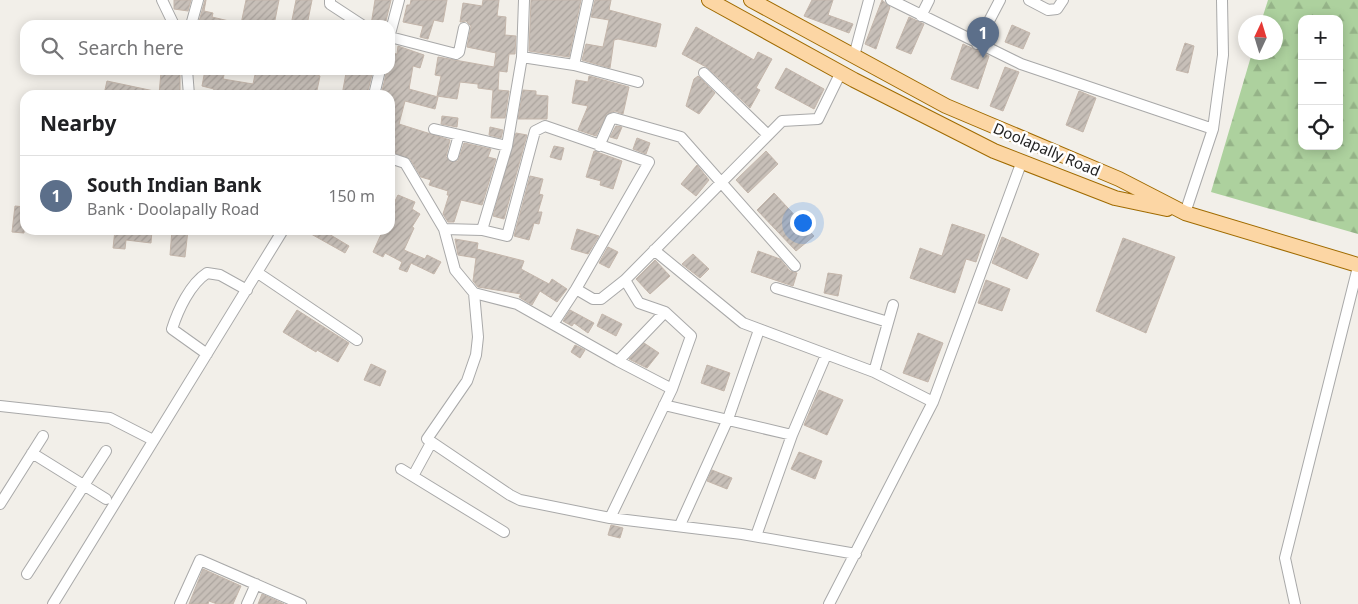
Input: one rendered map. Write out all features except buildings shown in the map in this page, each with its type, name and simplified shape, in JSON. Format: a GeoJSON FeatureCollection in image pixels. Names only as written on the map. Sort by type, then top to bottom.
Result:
{"type":"FeatureCollection","features":[{"type":"Feature","properties":{"kind":"main road"},"geometry":{"type":"LineString","coordinates":[[710,0],[841,72],[994,151],[1115,198],[1185,213]]}},
{"type":"Feature","properties":{"kind":"main road","name":"Doolapally Road"},"geometry":{"type":"LineString","coordinates":[[751,0],[946,106],[1119,179],[1185,213],[1358,266]]}},
{"type":"Feature","properties":{"kind":"street"},"geometry":{"type":"LineString","coordinates":[[162,0],[172,20]]}},
{"type":"Feature","properties":{"kind":"street"},"geometry":{"type":"LineString","coordinates":[[192,20],[198,0]]}},
{"type":"Feature","properties":{"kind":"street"},"geometry":{"type":"LineString","coordinates":[[330,0],[330,4],[354,20]]}},
{"type":"Feature","properties":{"kind":"street"},"geometry":{"type":"LineString","coordinates":[[394,20],[399,0]]}},
{"type":"Feature","properties":{"kind":"street"},"geometry":{"type":"LineString","coordinates":[[482,230],[507,146],[522,57],[524,0]]}},
{"type":"Feature","properties":{"kind":"street"},"geometry":{"type":"LineString","coordinates":[[574,65],[588,0]]}},
{"type":"Feature","properties":{"kind":"street"},"geometry":{"type":"LineString","coordinates":[[854,56],[870,0]]}},
{"type":"Feature","properties":{"kind":"street"},"geometry":{"type":"LineString","coordinates":[[891,0],[977,44],[1039,72],[1214,129]]}},
{"type":"Feature","properties":{"kind":"street"},"geometry":{"type":"LineString","coordinates":[[921,16],[929,0]]}},
{"type":"Feature","properties":{"kind":"street"},"geometry":{"type":"LineString","coordinates":[[977,44],[1000,0]]}},
{"type":"Feature","properties":{"kind":"street"},"geometry":{"type":"LineString","coordinates":[[1029,0],[1048,10],[1056,9],[1063,0]]}},
{"type":"Feature","properties":{"kind":"street"},"geometry":{"type":"LineString","coordinates":[[1185,213],[1214,129],[1223,55],[1222,0]]}},
{"type":"Feature","properties":{"kind":"street"},"geometry":{"type":"LineString","coordinates":[[395,36],[456,54],[459,52],[464,28]]}},
{"type":"Feature","properties":{"kind":"street"},"geometry":{"type":"LineString","coordinates":[[522,57],[574,65],[638,82]]}},
{"type":"Feature","properties":{"kind":"street"},"geometry":{"type":"LineString","coordinates":[[576,289],[597,300],[624,280],[782,121],[818,119],[841,72]]}},
{"type":"Feature","properties":{"kind":"street"},"geometry":{"type":"LineString","coordinates":[[704,73],[768,135]]}},
{"type":"Feature","properties":{"kind":"street"},"geometry":{"type":"LineString","coordinates":[[188,75],[191,90]]}},
{"type":"Feature","properties":{"kind":"street"},"geometry":{"type":"LineString","coordinates":[[375,90],[379,75]]}},
{"type":"Feature","properties":{"kind":"street"},"geometry":{"type":"LineString","coordinates":[[599,146],[611,119],[614,118],[681,137],[723,182],[795,266]]}},
{"type":"Feature","properties":{"kind":"street"},"geometry":{"type":"LineString","coordinates":[[444,228],[482,230],[507,236],[536,130],[545,126],[649,162],[576,289],[553,324]]}},
{"type":"Feature","properties":{"kind":"street"},"geometry":{"type":"LineString","coordinates":[[434,130],[507,146]]}},
{"type":"Feature","properties":{"kind":"street"},"geometry":{"type":"LineString","coordinates":[[453,156],[459,135]]}},
{"type":"Feature","properties":{"kind":"street"},"geometry":{"type":"LineString","coordinates":[[395,160],[405,163],[444,228],[455,270],[474,294],[478,337],[476,356],[467,381],[426,440],[520,500],[610,518],[680,525],[756,536],[856,554]]}},
{"type":"Feature","properties":{"kind":"street"},"geometry":{"type":"LineString","coordinates":[[828,604],[856,554],[934,402],[1022,161]]}},
{"type":"Feature","properties":{"kind":"street"},"geometry":{"type":"LineString","coordinates":[[53,604],[258,273],[279,235]]}},
{"type":"Feature","properties":{"kind":"street"},"geometry":{"type":"LineString","coordinates":[[654,250],[735,318],[759,330],[874,372],[934,402]]}},
{"type":"Feature","properties":{"kind":"street"},"geometry":{"type":"LineString","coordinates":[[1295,604],[1285,558],[1358,266]]}},
{"type":"Feature","properties":{"kind":"street"},"geometry":{"type":"LineString","coordinates":[[207,354],[172,329],[176,317],[198,278],[207,273],[220,275],[247,290]]}},
{"type":"Feature","properties":{"kind":"street"},"geometry":{"type":"LineString","coordinates":[[258,273],[357,340]]}},
{"type":"Feature","properties":{"kind":"street"},"geometry":{"type":"LineString","coordinates":[[610,518],[664,406],[691,336],[665,312],[639,303],[624,280]]}},
{"type":"Feature","properties":{"kind":"street"},"geometry":{"type":"LineString","coordinates":[[776,288],[888,322]]}},
{"type":"Feature","properties":{"kind":"street"},"geometry":{"type":"LineString","coordinates":[[474,294],[517,304],[618,361],[672,388]]}},
{"type":"Feature","properties":{"kind":"street"},"geometry":{"type":"LineString","coordinates":[[874,372],[893,305]]}},
{"type":"Feature","properties":{"kind":"street"},"geometry":{"type":"LineString","coordinates":[[618,361],[665,312]]}},
{"type":"Feature","properties":{"kind":"street"},"geometry":{"type":"LineString","coordinates":[[680,525],[728,419],[759,330]]}},
{"type":"Feature","properties":{"kind":"street"},"geometry":{"type":"LineString","coordinates":[[756,536],[792,435],[826,356]]}},
{"type":"Feature","properties":{"kind":"street"},"geometry":{"type":"LineString","coordinates":[[0,406],[110,418],[153,440]]}},
{"type":"Feature","properties":{"kind":"street"},"geometry":{"type":"LineString","coordinates":[[664,406],[792,435]]}},
{"type":"Feature","properties":{"kind":"street"},"geometry":{"type":"LineString","coordinates":[[0,504],[43,436]]}},
{"type":"Feature","properties":{"kind":"street"},"geometry":{"type":"LineString","coordinates":[[413,476],[431,442]]}},
{"type":"Feature","properties":{"kind":"street"},"geometry":{"type":"LineString","coordinates":[[27,574],[106,451]]}},
{"type":"Feature","properties":{"kind":"street"},"geometry":{"type":"LineString","coordinates":[[32,453],[106,499]]}},
{"type":"Feature","properties":{"kind":"street"},"geometry":{"type":"LineString","coordinates":[[401,469],[504,532]]}},
{"type":"Feature","properties":{"kind":"street"},"geometry":{"type":"LineString","coordinates":[[180,604],[200,560],[301,604]]}},
{"type":"Feature","properties":{"kind":"street"},"geometry":{"type":"LineString","coordinates":[[247,604],[256,584]]}},
{"type":"Feature","properties":{"kind":"green space"},"geometry":{"type":"Polygon","coordinates":[[[1268,0],[1358,0],[1358,234],[1211,192],[1250,60],[1283,60],[1283,15],[1263,15],[1268,0]]]}},
{"type":"Feature","properties":{"kind":"place","name":"South Indian Bank"},"geometry":{"type":"Point","coordinates":[983,58]}}]}
